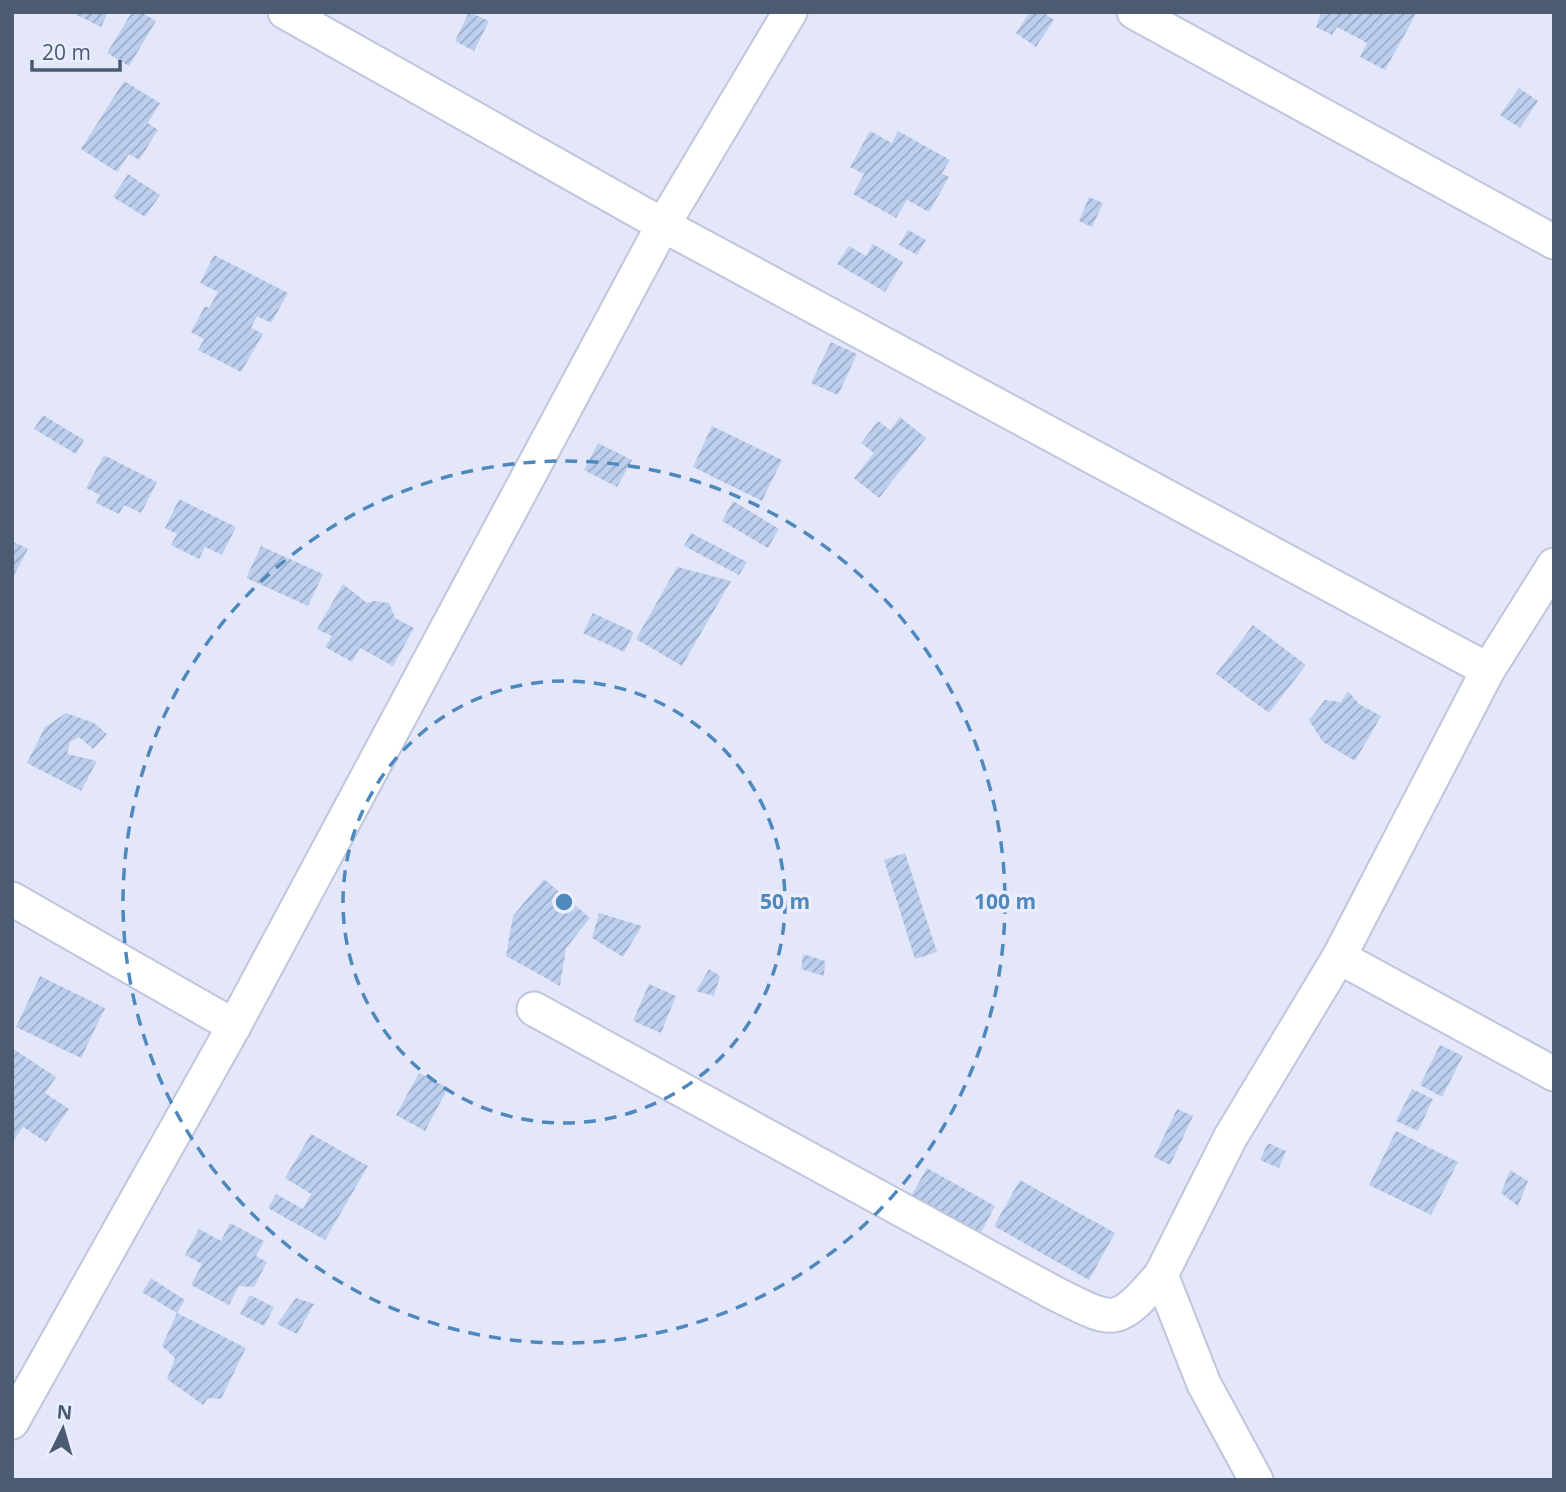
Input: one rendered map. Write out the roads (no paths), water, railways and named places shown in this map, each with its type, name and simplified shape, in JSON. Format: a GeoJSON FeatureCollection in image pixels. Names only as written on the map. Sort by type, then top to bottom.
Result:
{"type":"FeatureCollection","features":[{"type":"Feature","properties":{"kind":"street"},"geometry":{"type":"LineString","coordinates":[[285,12],[663,225],[1488,670]]}},
{"type":"Feature","properties":{"kind":"street"},"geometry":{"type":"LineString","coordinates":[[12,1422],[234,1026],[663,225],[790,12]]}},
{"type":"Feature","properties":{"kind":"street"},"geometry":{"type":"LineString","coordinates":[[1134,12],[1554,242]]}},
{"type":"Feature","properties":{"kind":"street"},"geometry":{"type":"LineString","coordinates":[[534,1009],[1054,1293],[1102,1317],[1127,1312],[1161,1275],[1230,1138],[1339,957],[1488,670],[1542,612],[1554,565]]}},
{"type":"Feature","properties":{"kind":"street"},"geometry":{"type":"LineString","coordinates":[[12,899],[234,1026]]}},
{"type":"Feature","properties":{"kind":"street"},"geometry":{"type":"LineString","coordinates":[[1339,957],[1554,1074]]}},
{"type":"Feature","properties":{"kind":"street"},"geometry":{"type":"LineString","coordinates":[[1161,1275],[1204,1384],[1256,1480]]}}]}
